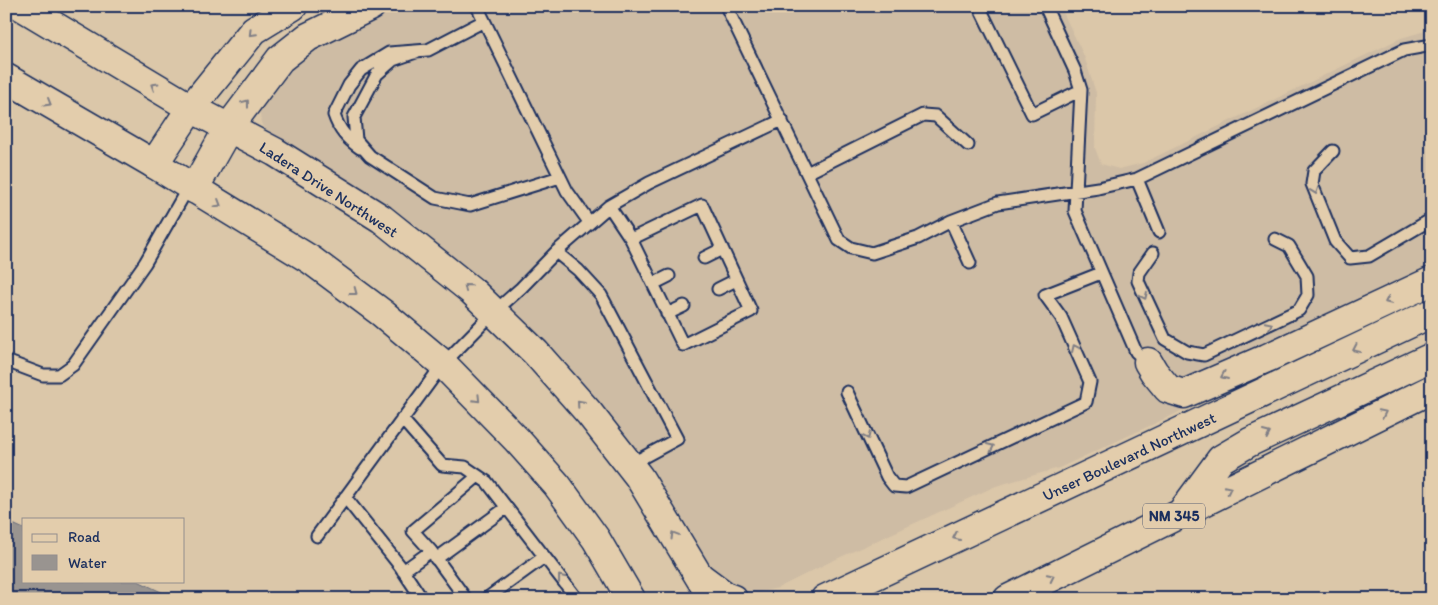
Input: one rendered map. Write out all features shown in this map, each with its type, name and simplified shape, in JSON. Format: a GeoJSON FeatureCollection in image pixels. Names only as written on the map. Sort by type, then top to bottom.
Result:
{"type":"FeatureCollection","features":[{"type":"Feature","properties":{"kind":"main road","name":"Ladera Drive Northwest"},"geometry":{"type":"LineString","coordinates":[[21,6],[192,108],[275,152],[382,219],[472,291],[542,359],[589,413],[639,477],[706,588]]}},
{"type":"Feature","properties":{"kind":"main road"},"geometry":{"type":"LineString","coordinates":[[154,164],[192,108],[254,30],[293,6]]}},
{"type":"Feature","properties":{"kind":"main road"},"geometry":{"type":"LineString","coordinates":[[191,188],[229,127],[280,59],[308,37],[371,6]]}},
{"type":"Feature","properties":{"kind":"main road"},"geometry":{"type":"LineString","coordinates":[[6,78],[154,164],[311,260],[382,313],[443,364],[517,440],[556,484],[596,539],[631,599]]}},
{"type":"Feature","properties":{"kind":"main road"},"geometry":{"type":"LineString","coordinates":[[1148,362],[1168,389],[1184,394],[1267,358],[1432,281]]}},
{"type":"Feature","properties":{"kind":"main road","name":"Unser Boulevard Northwest"},"geometry":{"type":"LineString","coordinates":[[825,599],[1432,313]]}},
{"type":"Feature","properties":{"kind":"main road"},"geometry":{"type":"LineString","coordinates":[[1182,512],[1221,459],[1250,442],[1432,357]]}},
{"type":"Feature","properties":{"kind":"main road","name":"NM 345"},"geometry":{"type":"LineString","coordinates":[[1008,599],[1432,389]]}},
{"type":"Feature","properties":{"kind":"main road"},"geometry":{"type":"LineString","coordinates":[[706,588],[732,599]]}},
{"type":"Feature","properties":{"kind":"lane"},"geometry":{"type":"LineString","coordinates":[[477,6],[566,191],[589,222]]}},
{"type":"Feature","properties":{"kind":"lane"},"geometry":{"type":"LineString","coordinates":[[726,6],[839,240],[851,248],[872,253],[918,238],[951,221],[998,203],[1076,192],[1137,179],[1404,50],[1432,45]]}},
{"type":"Feature","properties":{"kind":"lane"},"geometry":{"type":"LineString","coordinates":[[978,6],[1032,114],[1081,90]]}},
{"type":"Feature","properties":{"kind":"lane"},"geometry":{"type":"LineString","coordinates":[[1045,6],[1075,71],[1081,90],[1074,211],[1136,352],[1148,362]]}},
{"type":"Feature","properties":{"kind":"lane"},"geometry":{"type":"LineString","coordinates":[[484,21],[428,50],[389,53],[361,70],[349,85],[334,115],[338,126],[349,141],[435,198],[470,205],[560,177]]}},
{"type":"Feature","properties":{"kind":"lane"},"geometry":{"type":"LineString","coordinates":[[370,156],[356,140],[354,117],[377,74],[393,60],[416,52]]}},
{"type":"Feature","properties":{"kind":"lane"},"geometry":{"type":"LineString","coordinates":[[807,172],[923,115],[936,116],[968,146]]}},
{"type":"Feature","properties":{"kind":"lane"},"geometry":{"type":"LineString","coordinates":[[317,536],[443,364],[494,312],[522,288],[556,252],[589,222],[609,206],[650,183],[782,120]]}},
{"type":"Feature","properties":{"kind":"lane"},"geometry":{"type":"LineString","coordinates":[[1333,151],[1314,172],[1312,184],[1335,241],[1350,258],[1369,256],[1432,219]]}},
{"type":"Feature","properties":{"kind":"lane"},"geometry":{"type":"LineString","coordinates":[[1137,179],[1160,232]]}},
{"type":"Feature","properties":{"kind":"lane"},"geometry":{"type":"LineString","coordinates":[[6,361],[43,375],[59,375],[74,365],[145,263],[191,188]]}},
{"type":"Feature","properties":{"kind":"lane"},"geometry":{"type":"LineString","coordinates":[[609,206],[632,239],[683,345],[751,310],[702,205],[632,239]]}},
{"type":"Feature","properties":{"kind":"lane"},"geometry":{"type":"LineString","coordinates":[[951,221],[970,262]]}},
{"type":"Feature","properties":{"kind":"lane"},"geometry":{"type":"LineString","coordinates":[[1153,253],[1139,274],[1138,282],[1165,339],[1187,352],[1204,355],[1299,310],[1308,295],[1307,276],[1289,246],[1275,239]]}},
{"type":"Feature","properties":{"kind":"lane"},"geometry":{"type":"LineString","coordinates":[[704,258],[722,249]]}},
{"type":"Feature","properties":{"kind":"lane"},"geometry":{"type":"LineString","coordinates":[[556,252],[578,270],[601,295],[677,439],[629,465]]}},
{"type":"Feature","properties":{"kind":"lane"},"geometry":{"type":"LineString","coordinates":[[847,392],[887,477],[894,486],[906,487],[1086,402],[1090,382],[1061,317],[1045,295],[1101,273]]}},
{"type":"Feature","properties":{"kind":"lane"},"geometry":{"type":"LineString","coordinates":[[653,284],[669,276]]}},
{"type":"Feature","properties":{"kind":"lane"},"geometry":{"type":"LineString","coordinates":[[718,289],[736,280]]}},
{"type":"Feature","properties":{"kind":"lane"},"geometry":{"type":"LineString","coordinates":[[667,314],[684,306]]}},
{"type":"Feature","properties":{"kind":"lane"},"geometry":{"type":"LineString","coordinates":[[402,419],[442,465],[465,467],[487,482],[577,599]]}},
{"type":"Feature","properties":{"kind":"lane"},"geometry":{"type":"LineString","coordinates":[[466,599],[434,555],[413,531],[478,476]]}},
{"type":"Feature","properties":{"kind":"lane"},"geometry":{"type":"LineString","coordinates":[[345,497],[403,571],[422,599]]}},
{"type":"Feature","properties":{"kind":"lane"},"geometry":{"type":"LineString","coordinates":[[403,571],[434,555],[506,508]]}},
{"type":"Feature","properties":{"kind":"lane"},"geometry":{"type":"LineString","coordinates":[[486,599],[544,557]]}},
{"type":"Feature","properties":{"kind":"shaded area"},"geometry":{"type":"Polygon","coordinates":[[[396,6],[1060,6],[1084,56],[1096,93],[1095,148],[1101,164],[1119,169],[1143,163],[1401,38],[1432,29],[1432,275],[1362,306],[1175,414],[1059,468],[996,486],[832,561],[778,588],[752,594],[728,586],[709,570],[520,323],[270,135],[261,123],[259,105],[298,57],[323,41],[396,6]]]}},
{"type":"Feature","properties":{"kind":"water"},"geometry":{"type":"Polygon","coordinates":[[[6,521],[22,528],[22,582],[140,582],[176,599],[6,599],[6,521]]]}}]}
